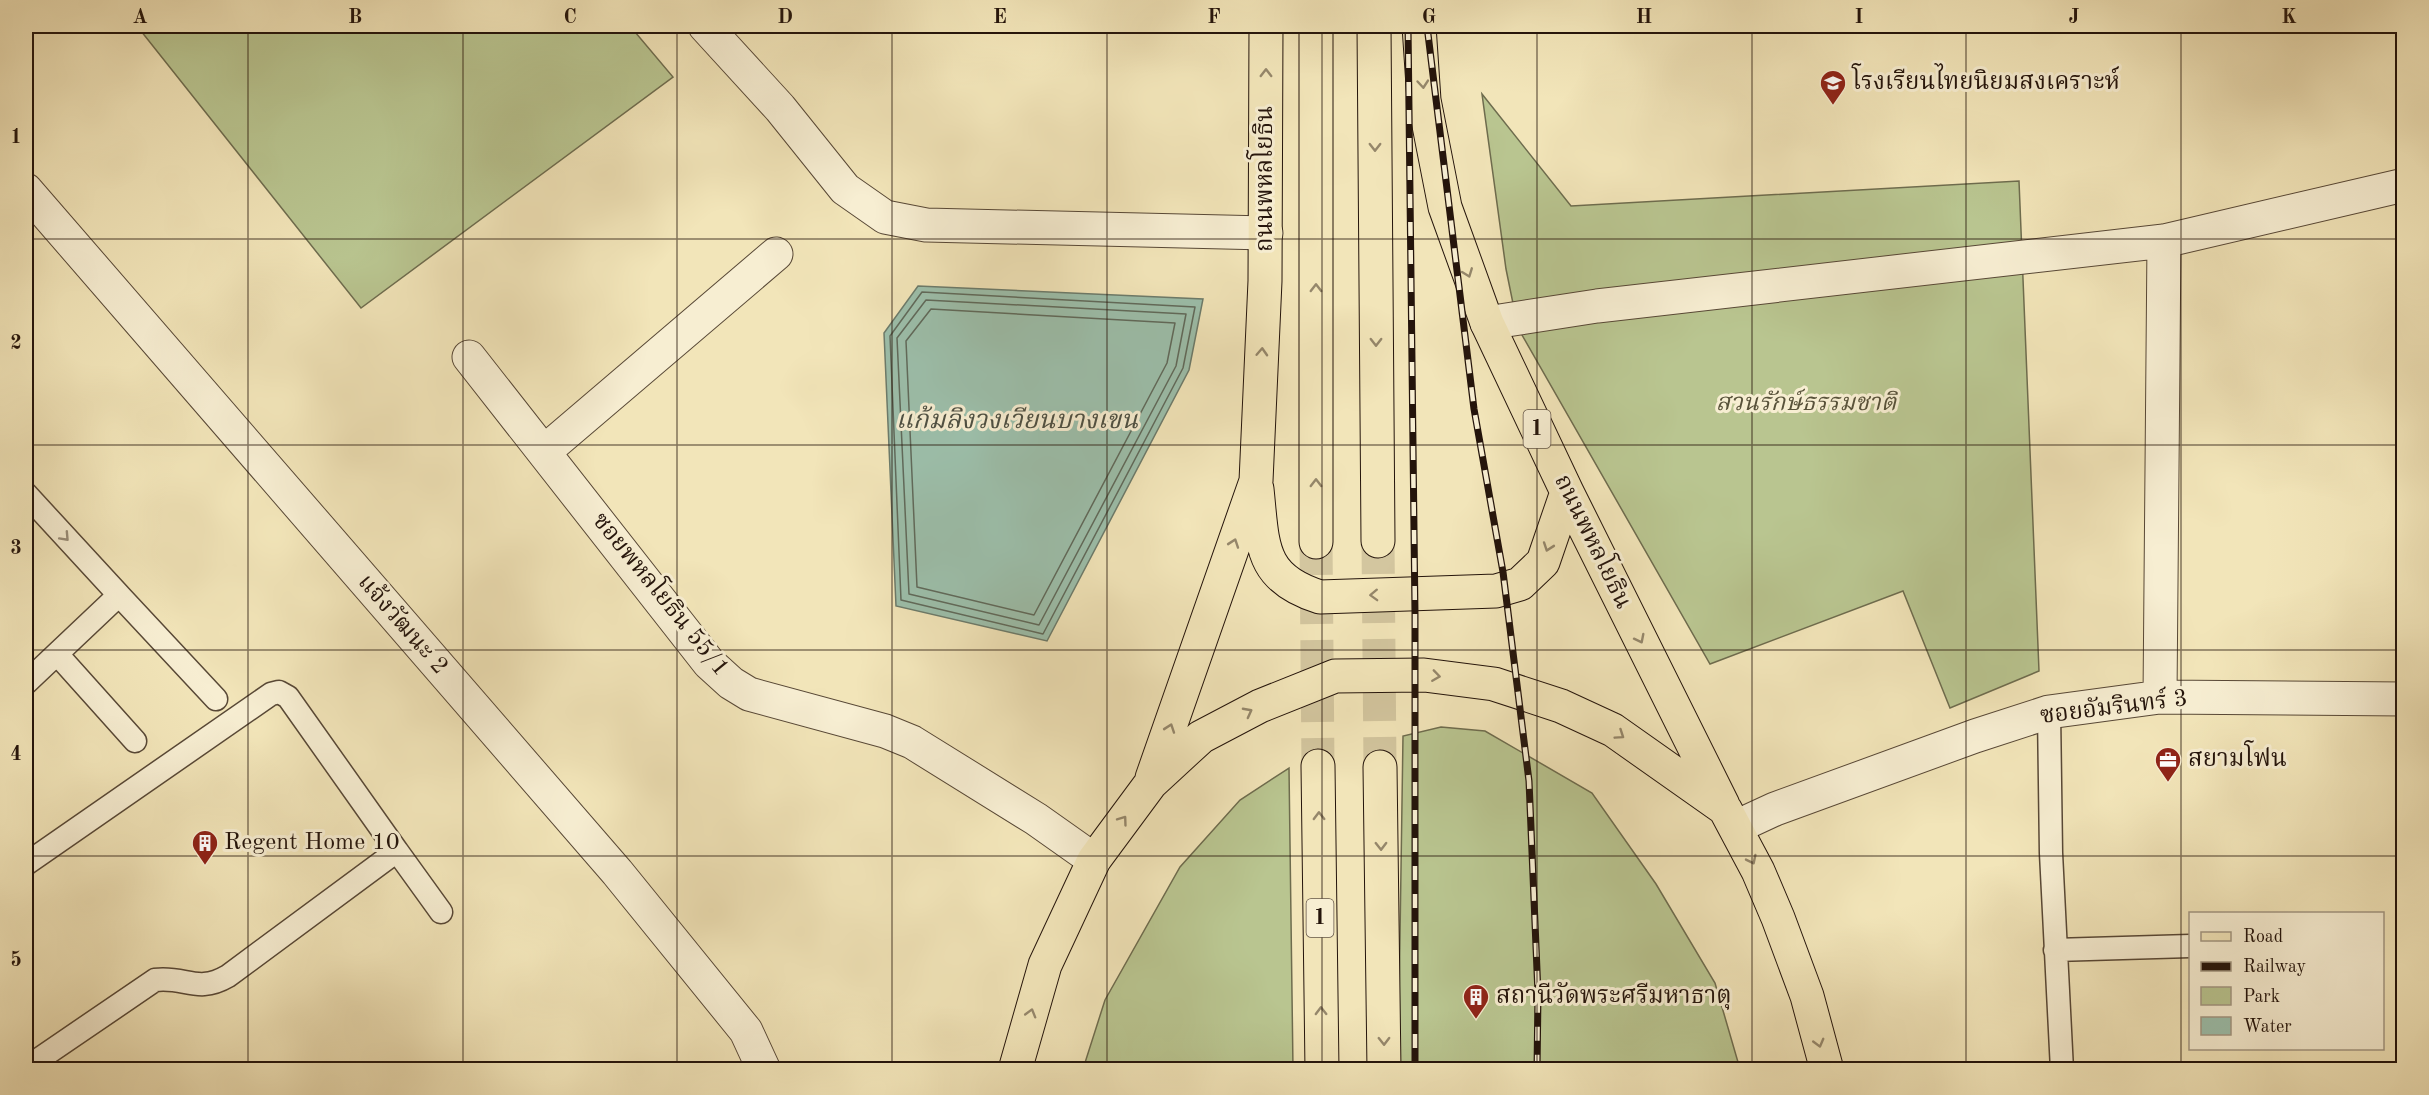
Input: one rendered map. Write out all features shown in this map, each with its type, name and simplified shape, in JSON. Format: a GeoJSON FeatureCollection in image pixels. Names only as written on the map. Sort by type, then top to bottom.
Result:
{"type":"FeatureCollection","features":[{"type":"Feature","properties":{"kind":"main road","name":"ถนนพหลโยธิน"},"geometry":{"type":"LineString","coordinates":[[1151,783],[1256,481],[1266,233],[1266,26]]}},
{"type":"Feature","properties":{"kind":"main road","name":"ถนนพหลโยธิน"},"geometry":{"type":"LineString","coordinates":[[1316,26],[1316,542]]}},
{"type":"Feature","properties":{"kind":"main road"},"geometry":{"type":"LineString","coordinates":[[1374,26],[1378,540]]}},
{"type":"Feature","properties":{"kind":"main road","name":"ถนนพหลโยธิน"},"geometry":{"type":"LineString","coordinates":[[1419,26],[1424,100],[1445,207],[1487,324],[1567,492],[1778,918],[1807,996],[1827,1070]]}},
{"type":"Feature","properties":{"kind":"main road"},"geometry":{"type":"LineString","coordinates":[[1256,481],[1263,544],[1275,571],[1295,589],[1320,597],[1496,591],[1520,584],[1543,562],[1567,492]]}},
{"type":"Feature","properties":{"kind":"main road"},"geometry":{"type":"LineString","coordinates":[[1015,1070],[1045,965],[1094,860],[1151,783],[1201,737],[1260,706],[1335,676],[1424,675],[1494,684],[1561,706],[1614,730],[1730,818]]}},
{"type":"Feature","properties":{"kind":"main road","name":"1"},"geometry":{"type":"LineString","coordinates":[[1318,766],[1322,1070]]}},
{"type":"Feature","properties":{"kind":"main road"},"geometry":{"type":"LineString","coordinates":[[1380,767],[1384,1070]]}},
{"type":"Feature","properties":{"kind":"street"},"geometry":{"type":"LineString","coordinates":[[705,26],[780,108],[844,189],[885,217],[927,225],[1266,233]]}},
{"type":"Feature","properties":{"kind":"street"},"geometry":{"type":"LineString","coordinates":[[1487,324],[1597,306],[2164,241],[2403,185]]}},
{"type":"Feature","properties":{"kind":"street","name":"แจ้งวัฒนะ 2"},"geometry":{"type":"LineString","coordinates":[[26,190],[616,872],[727,1005],[746,1031],[764,1070]]}},
{"type":"Feature","properties":{"kind":"street"},"geometry":{"type":"LineString","coordinates":[[2160,697],[2164,241]]}},
{"type":"Feature","properties":{"kind":"street"},"geometry":{"type":"LineString","coordinates":[[545,451],[776,254]]}},
{"type":"Feature","properties":{"kind":"street","name":"ซอยพหลโยธิน 55/1"},"geometry":{"type":"LineString","coordinates":[[469,357],[709,663],[731,683],[749,694],[885,731],[912,742],[1036,819],[1094,860]]}},
{"type":"Feature","properties":{"kind":"street","name":"ซอยอัมรินทร์ 3"},"geometry":{"type":"LineString","coordinates":[[1730,818],[1775,809],[1975,736],[2049,712],[2160,697],[2403,699]]}},
{"type":"Feature","properties":{"kind":"lane"},"geometry":{"type":"LineString","coordinates":[[26,494],[216,699]]}},
{"type":"Feature","properties":{"kind":"lane"},"geometry":{"type":"LineString","coordinates":[[26,683],[119,596]]}},
{"type":"Feature","properties":{"kind":"lane"},"geometry":{"type":"LineString","coordinates":[[57,654],[135,741]]}},
{"type":"Feature","properties":{"kind":"lane"},"geometry":{"type":"LineString","coordinates":[[26,864],[271,694],[279,692],[288,697],[441,912]]}},
{"type":"Feature","properties":{"kind":"lane"},"geometry":{"type":"LineString","coordinates":[[2049,712],[2055,950],[2062,1070]]}},
{"type":"Feature","properties":{"kind":"lane"},"geometry":{"type":"LineString","coordinates":[[26,1068],[155,980],[169,978],[203,986],[221,980],[397,851]]}},
{"type":"Feature","properties":{"kind":"lane"},"geometry":{"type":"LineString","coordinates":[[2055,950],[2189,946]]}},
{"type":"Feature","properties":{"kind":"green space"},"geometry":{"type":"Polygon","coordinates":[[[137,26],[630,26],[673,77],[361,308],[137,26]]]}},
{"type":"Feature","properties":{"kind":"green space","name":"สวนรักษ์ธรรมชาติ"},"geometry":{"type":"Polygon","coordinates":[[[1482,94],[1571,206],[2019,181],[2039,671],[1950,708],[1903,591],[1710,664],[1518,328],[1506,269],[1482,94]]]}},
{"type":"Feature","properties":{"kind":"green space"},"geometry":{"type":"Polygon","coordinates":[[[1441,727],[1485,731],[1592,793],[1656,884],[1715,983],[1740,1069],[1398,1070],[1403,736],[1441,727]]]}},
{"type":"Feature","properties":{"kind":"green space"},"geometry":{"type":"Polygon","coordinates":[[[1289,768],[1293,1069],[1083,1069],[1105,1000],[1180,867],[1240,800],[1289,768]]]}},
{"type":"Feature","properties":{"kind":"water","name":"แก้มลิงวงเวียนบางเขน"},"geometry":{"type":"Polygon","coordinates":[[[918,286],[1203,299],[1189,370],[1047,641],[896,606],[884,333],[918,286]]]}},
{"type":"Feature","properties":{"kind":"tunnel"},"geometry":{"type":"LineString","coordinates":[[1378,541],[1380,767]]}},
{"type":"Feature","properties":{"kind":"tunnel"},"geometry":{"type":"LineString","coordinates":[[1316,542],[1318,766]]}},
{"type":"Feature","properties":{"kind":"railway"},"geometry":{"type":"LineString","coordinates":[[1408,26],[1415,614],[1415,1070]]}},
{"type":"Feature","properties":{"kind":"railway"},"geometry":{"type":"LineString","coordinates":[[1427,26],[1474,409],[1503,572],[1529,781],[1538,994],[1537,1070]]}},
{"type":"Feature","properties":{"kind":"place","name":"โรงเรียนไทยนิยมสงเคราะห์"},"geometry":{"type":"Point","coordinates":[1833,106]}},
{"type":"Feature","properties":{"kind":"place","name":"สยามโฟน"},"geometry":{"type":"Point","coordinates":[2168,783]}},
{"type":"Feature","properties":{"kind":"place","name":"Regent Home 10"},"geometry":{"type":"Point","coordinates":[205,866]}},
{"type":"Feature","properties":{"kind":"place","name":"สถานีวัดพระศรีมหาธาตุ"},"geometry":{"type":"Point","coordinates":[1476,1020]}}]}
